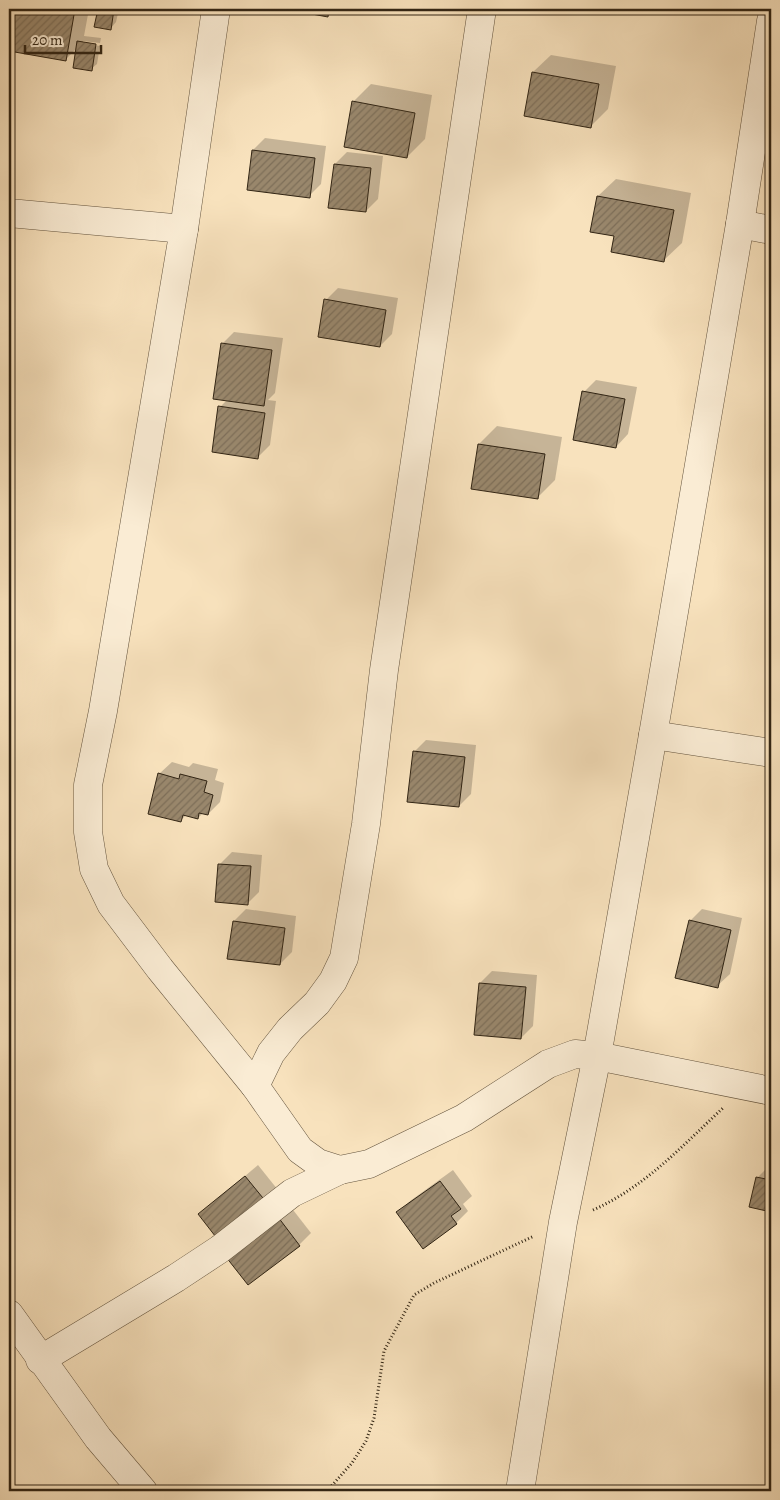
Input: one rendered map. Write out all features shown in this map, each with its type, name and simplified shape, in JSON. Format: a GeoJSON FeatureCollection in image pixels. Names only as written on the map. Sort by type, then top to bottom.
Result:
{"type":"FeatureCollection","features":[{"type":"Feature","properties":{"kind":"street"},"geometry":{"type":"LineString","coordinates":[[216,9],[184,228],[103,711],[88,785],[88,832],[94,869],[111,904],[160,969],[255,1086],[300,1150],[318,1163],[340,1170]]}},
{"type":"Feature","properties":{"kind":"street"},"geometry":{"type":"LineString","coordinates":[[255,1086],[271,1053],[290,1028],[317,1003],[333,981],[344,958],[366,824],[384,670],[482,9]]}},
{"type":"Feature","properties":{"kind":"street"},"geometry":{"type":"LineString","coordinates":[[520,1491],[563,1222],[597,1056],[653,735],[740,224],[771,21]]}},
{"type":"Feature","properties":{"kind":"street"},"geometry":{"type":"LineString","coordinates":[[9,213],[184,228]]}},
{"type":"Feature","properties":{"kind":"street"},"geometry":{"type":"LineString","coordinates":[[740,224],[771,230]]}},
{"type":"Feature","properties":{"kind":"street"},"geometry":{"type":"LineString","coordinates":[[653,735],[771,753]]}},
{"type":"Feature","properties":{"kind":"street"},"geometry":{"type":"LineString","coordinates":[[25,1350],[190,1268],[292,1193],[340,1170],[369,1164],[400,1151],[464,1118],[548,1064],[561,1058],[575,1054],[597,1056],[760,1089]]}},
{"type":"Feature","properties":{"kind":"street"},"geometry":{"type":"LineString","coordinates":[[9,1314],[25,1350],[143,1491]]}},
{"type":"Feature","properties":{"kind":"path"},"geometry":{"type":"LineString","coordinates":[[326,1491],[352,1463],[366,1441],[374,1418],[384,1351],[414,1295],[441,1280],[622,1195],[650,1176],[760,1089]]}},
{"type":"Feature","properties":{"kind":"building"},"geometry":{"type":"Polygon","coordinates":[[[9,9],[75,9],[66,61],[9,51],[9,9]]]}},
{"type":"Feature","properties":{"kind":"building"},"geometry":{"type":"Polygon","coordinates":[[[98,9],[114,9],[111,30],[94,27],[98,9]]]}},
{"type":"Feature","properties":{"kind":"building"},"geometry":{"type":"Polygon","coordinates":[[[285,9],[329,9],[328,17],[285,9]]]}},
{"type":"Feature","properties":{"kind":"building"},"geometry":{"type":"Polygon","coordinates":[[[77,41],[96,44],[92,71],[73,68],[77,41]]]}},
{"type":"Feature","properties":{"kind":"building"},"geometry":{"type":"Polygon","coordinates":[[[532,72],[599,84],[591,128],[524,116],[532,72]]]}},
{"type":"Feature","properties":{"kind":"building"},"geometry":{"type":"Polygon","coordinates":[[[352,101],[415,113],[407,158],[344,147],[352,101]]]}},
{"type":"Feature","properties":{"kind":"building"},"geometry":{"type":"Polygon","coordinates":[[[252,150],[315,158],[310,198],[247,190],[252,150]]]}},
{"type":"Feature","properties":{"kind":"building"},"geometry":{"type":"Polygon","coordinates":[[[334,164],[371,168],[366,212],[328,208],[334,164]]]}},
{"type":"Feature","properties":{"kind":"building"},"geometry":{"type":"Polygon","coordinates":[[[597,196],[674,210],[664,262],[611,252],[614,236],[590,232],[597,196]]]}},
{"type":"Feature","properties":{"kind":"building"},"geometry":{"type":"Polygon","coordinates":[[[324,299],[386,310],[380,347],[318,337],[324,299]]]}},
{"type":"Feature","properties":{"kind":"building"},"geometry":{"type":"Polygon","coordinates":[[[221,343],[272,350],[264,406],[213,399],[221,343]]]}},
{"type":"Feature","properties":{"kind":"building"},"geometry":{"type":"Polygon","coordinates":[[[582,391],[625,399],[616,448],[573,440],[582,391]]]}},
{"type":"Feature","properties":{"kind":"building"},"geometry":{"type":"Polygon","coordinates":[[[218,406],[265,413],[258,459],[212,452],[218,406]]]}},
{"type":"Feature","properties":{"kind":"building"},"geometry":{"type":"Polygon","coordinates":[[[478,444],[545,454],[538,499],[471,489],[478,444]]]}},
{"type":"Feature","properties":{"kind":"building"},"geometry":{"type":"Polygon","coordinates":[[[413,751],[465,757],[459,807],[407,802],[413,751]]]}},
{"type":"Feature","properties":{"kind":"building"},"geometry":{"type":"Polygon","coordinates":[[[158,773],[179,779],[180,774],[207,781],[204,792],[213,795],[208,815],[199,813],[198,819],[183,815],[181,822],[148,814],[158,773]]]}},
{"type":"Feature","properties":{"kind":"building"},"geometry":{"type":"Polygon","coordinates":[[[218,864],[251,866],[248,905],[215,902],[218,864]]]}},
{"type":"Feature","properties":{"kind":"building"},"geometry":{"type":"Polygon","coordinates":[[[689,920],[731,930],[718,988],[675,978],[689,920]]]}},
{"type":"Feature","properties":{"kind":"building"},"geometry":{"type":"Polygon","coordinates":[[[233,921],[285,928],[280,965],[227,959],[233,921]]]}},
{"type":"Feature","properties":{"kind":"building"},"geometry":{"type":"Polygon","coordinates":[[[479,983],[526,987],[521,1039],[474,1035],[479,983]]]}},
{"type":"Feature","properties":{"kind":"building"},"geometry":{"type":"Polygon","coordinates":[[[769,1167],[771,1167],[771,1212],[749,1207],[756,1177],[766,1179],[769,1167]]]}},
{"type":"Feature","properties":{"kind":"building"},"geometry":{"type":"Polygon","coordinates":[[[245,1176],[267,1203],[219,1241],[198,1214],[245,1176]]]}},
{"type":"Feature","properties":{"kind":"building"},"geometry":{"type":"Polygon","coordinates":[[[440,1181],[461,1209],[451,1216],[457,1224],[423,1249],[396,1212],[440,1181]]]}},
{"type":"Feature","properties":{"kind":"building"},"geometry":{"type":"Polygon","coordinates":[[[278,1217],[300,1246],[248,1285],[226,1257],[278,1217]]]}}]}
